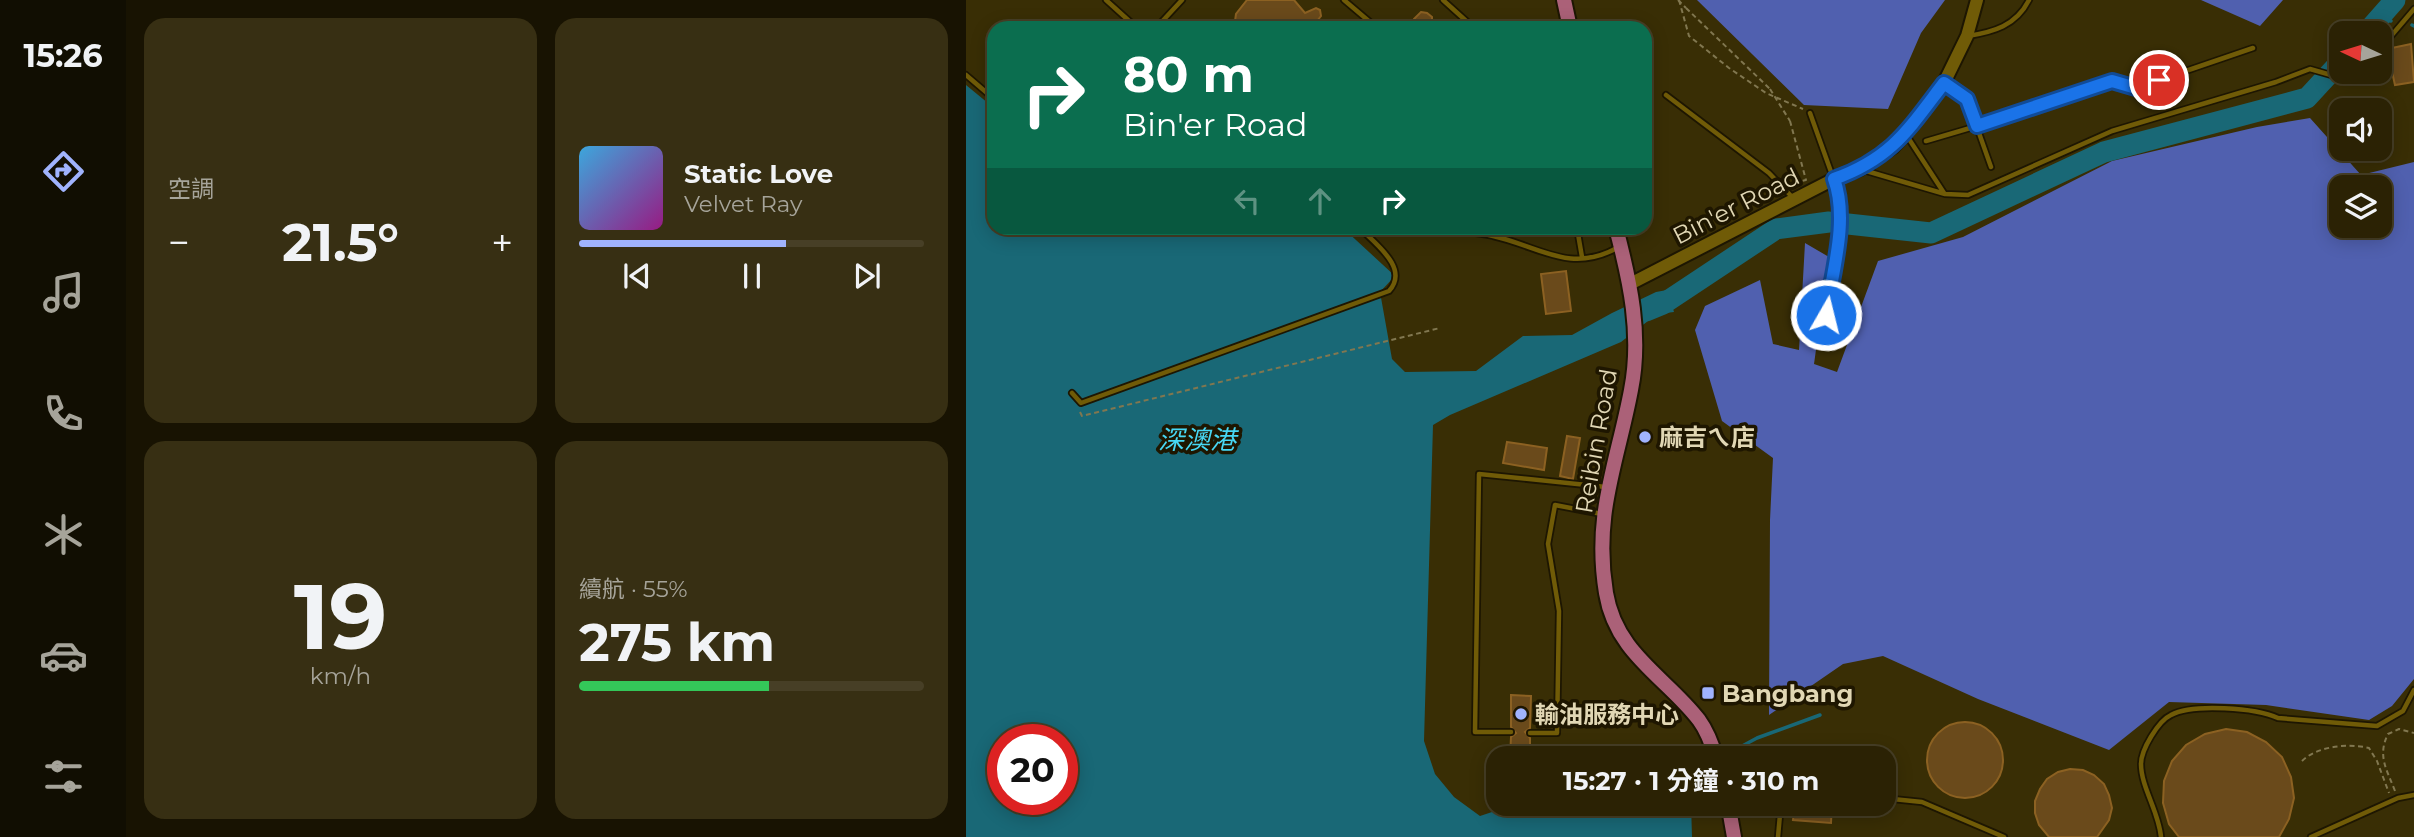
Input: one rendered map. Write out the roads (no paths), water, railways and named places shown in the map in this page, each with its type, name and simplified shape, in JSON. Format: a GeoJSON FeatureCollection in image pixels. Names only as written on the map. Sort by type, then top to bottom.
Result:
{"type":"FeatureCollection","features":[{"type":"Feature","properties":{"kind":"main road"},"geometry":{"type":"LineString","coordinates":[[1564,0],[1568,21]]}},
{"type":"Feature","properties":{"kind":"main road","name":"Reibin Road"},"geometry":{"type":"LineString","coordinates":[[1618,235],[1630,284],[1635,335],[1632,388],[1607,487],[1603,514],[1602,554],[1606,596],[1618,629],[1643,665],[1699,720],[1712,746]]}},
{"type":"Feature","properties":{"kind":"main road"},"geometry":{"type":"LineString","coordinates":[[1727,837],[1728,816]]}},
{"type":"Feature","properties":{"kind":"main road"},"geometry":{"type":"LineString","coordinates":[[1730,816],[1734,837]]}},
{"type":"Feature","properties":{"kind":"street","name":"Bin'er Road"},"geometry":{"type":"LineString","coordinates":[[1630,284],[1834,179],[1860,169],[1893,147],[1944,83],[1967,36],[1977,0]]}},
{"type":"Feature","properties":{"kind":"lane"},"geometry":{"type":"LineString","coordinates":[[1106,0],[1129,21]]}},
{"type":"Feature","properties":{"kind":"lane"},"geometry":{"type":"LineString","coordinates":[[1162,21],[1182,0]]}},
{"type":"Feature","properties":{"kind":"lane"},"geometry":{"type":"LineString","coordinates":[[1344,0],[1369,21]]}},
{"type":"Feature","properties":{"kind":"lane"},"geometry":{"type":"LineString","coordinates":[[1443,0],[1466,21]]}},
{"type":"Feature","properties":{"kind":"lane"},"geometry":{"type":"LineString","coordinates":[[1967,36],[1995,31],[2010,23],[2029,0]]}},
{"type":"Feature","properties":{"kind":"lane"},"geometry":{"type":"LineString","coordinates":[[2392,35],[2414,9]]}},
{"type":"Feature","properties":{"kind":"lane"},"geometry":{"type":"LineString","coordinates":[[1926,141],[2112,81],[2136,88],[2253,48]]}},
{"type":"Feature","properties":{"kind":"lane"},"geometry":{"type":"LineString","coordinates":[[1860,169],[1945,194],[1968,195],[2112,131],[2276,82],[2310,69],[2329,74]]}},
{"type":"Feature","properties":{"kind":"lane"},"geometry":{"type":"LineString","coordinates":[[966,75],[987,93]]}},
{"type":"Feature","properties":{"kind":"lane"},"geometry":{"type":"LineString","coordinates":[[1944,83],[1967,99],[1991,167]]}},
{"type":"Feature","properties":{"kind":"lane"},"geometry":{"type":"LineString","coordinates":[[1666,95],[1769,173],[1794,200]]}},
{"type":"Feature","properties":{"kind":"lane"},"geometry":{"type":"LineString","coordinates":[[1810,113],[1840,197],[1837,242],[1826,315]]}},
{"type":"Feature","properties":{"kind":"lane"},"geometry":{"type":"LineString","coordinates":[[1906,133],[1945,194]]}},
{"type":"Feature","properties":{"kind":"lane"},"geometry":{"type":"LineString","coordinates":[[1072,393],[1081,403],[1390,290],[1396,283],[1398,274],[1395,266],[1366,235]]}},
{"type":"Feature","properties":{"kind":"lane"},"geometry":{"type":"LineString","coordinates":[[1492,235],[1558,259],[1602,256],[1621,246]]}},
{"type":"Feature","properties":{"kind":"lane"},"geometry":{"type":"LineString","coordinates":[[1578,235],[1582,257]]}},
{"type":"Feature","properties":{"kind":"lane"},"geometry":{"type":"LineString","coordinates":[[1511,732],[1475,732],[1479,474],[1607,487]]}},
{"type":"Feature","properties":{"kind":"lane"},"geometry":{"type":"LineString","coordinates":[[1530,733],[1557,733],[1559,611],[1548,544],[1555,505],[1603,514]]}},
{"type":"Feature","properties":{"kind":"lane"},"geometry":{"type":"LineString","coordinates":[[2161,837],[2160,824],[2141,772],[2141,761],[2148,739],[2170,715],[2200,708],[2377,726],[2403,711],[2414,690]]}},
{"type":"Feature","properties":{"kind":"lane"},"geometry":{"type":"LineString","coordinates":[[2311,837],[2395,800],[2414,795]]}},
{"type":"Feature","properties":{"kind":"lane"},"geometry":{"type":"LineString","coordinates":[[1896,800],[1922,802],[2004,837]]}},
{"type":"Feature","properties":{"kind":"lane"},"geometry":{"type":"LineString","coordinates":[[1778,837],[1780,816]]}},
{"type":"Feature","properties":{"kind":"water","name":"深澳港"},"geometry":{"type":"Polygon","coordinates":[[[966,85],[987,102],[987,235],[1351,235],[1395,276],[1380,292],[1392,359],[1405,372],[1476,371],[1523,336],[1572,335],[1656,292],[1667,290],[1674,312],[1657,314],[1621,342],[1450,415],[1433,425],[1424,741],[1435,774],[1454,797],[1480,816],[1691,816],[1692,837],[966,837],[966,85]]]}},
{"type":"Feature","properties":{"kind":"waterway"},"geometry":{"type":"LineString","coordinates":[[2377,21],[2395,0]]}},
{"type":"Feature","properties":{"kind":"waterway"},"geometry":{"type":"LineString","coordinates":[[2378,19],[2391,21]]}},
{"type":"Feature","properties":{"kind":"waterway"},"geometry":{"type":"LineString","coordinates":[[1848,224],[1931,233],[2104,152],[2307,98],[2329,74]]}},
{"type":"Feature","properties":{"kind":"waterway"},"geometry":{"type":"LineString","coordinates":[[1646,311],[1663,304],[1776,229],[1829,222]]}},
{"type":"Feature","properties":{"kind":"waterway"},"geometry":{"type":"LineString","coordinates":[[1742,746],[1820,715]]}},
{"type":"Feature","properties":{"kind":"place","name":"麻吉ㄟ店"},"geometry":{"type":"Point","coordinates":[1645,437]}},
{"type":"Feature","properties":{"kind":"place","name":"Bangbang"},"geometry":{"type":"Point","coordinates":[1708,693]}},
{"type":"Feature","properties":{"kind":"place","name":"輸油服務中心"},"geometry":{"type":"Point","coordinates":[1521,714]}}]}
